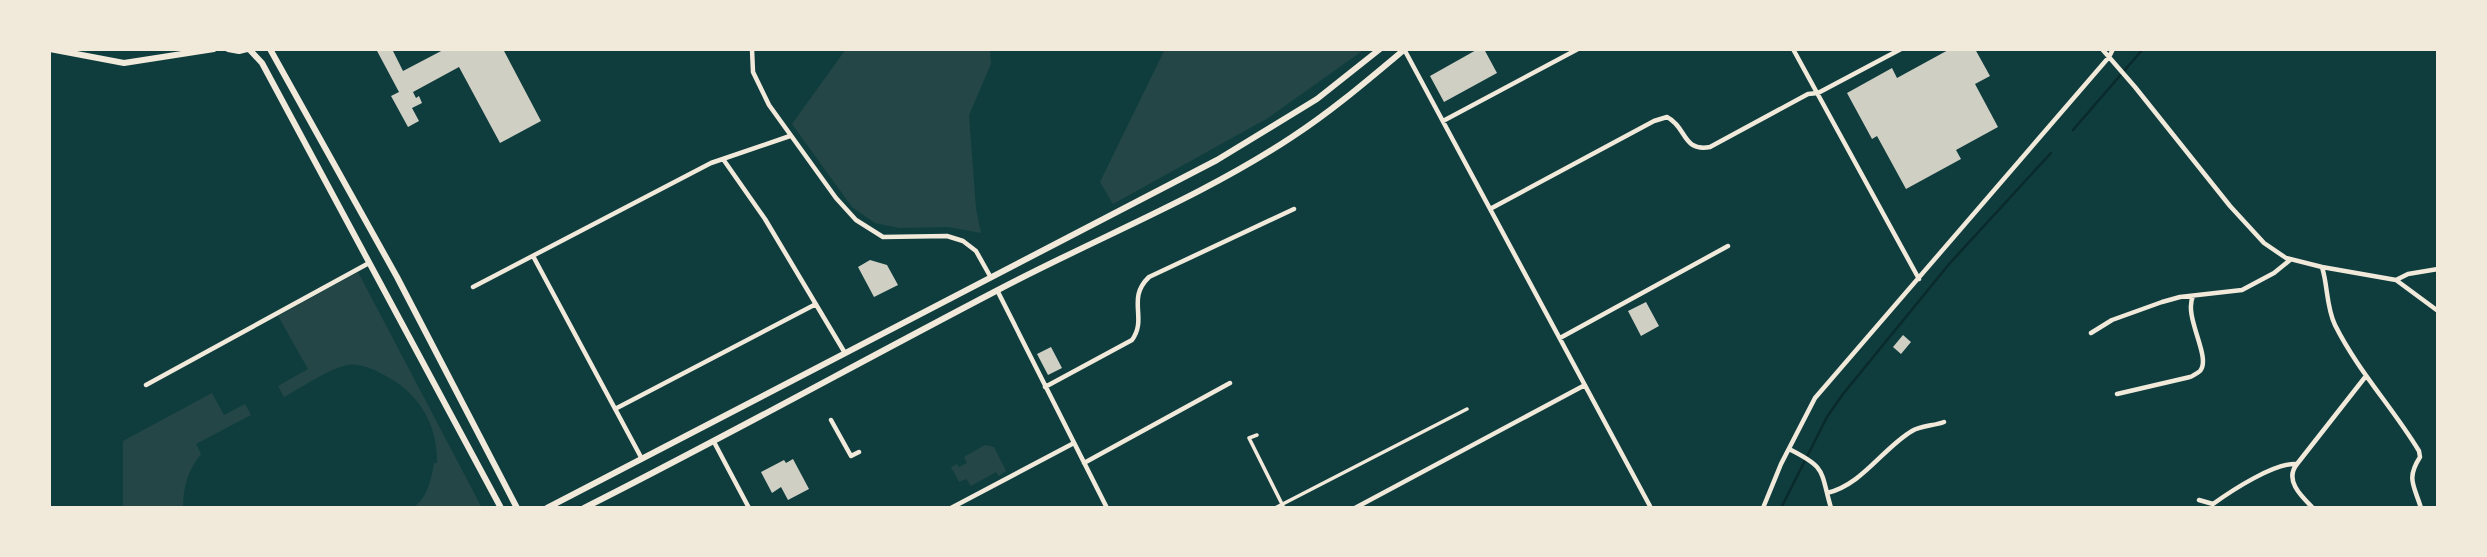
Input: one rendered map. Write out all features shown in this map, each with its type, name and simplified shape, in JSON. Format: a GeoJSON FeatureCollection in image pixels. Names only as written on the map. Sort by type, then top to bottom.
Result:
{"type":"FeatureCollection","features":[{"type":"Feature","properties":{"kind":"main road"},"geometry":{"type":"LineString","coordinates":[[50,49],[87,53],[115,63],[132,63],[214,49]]}},
{"type":"Feature","properties":{"kind":"main road"},"geometry":{"type":"LineString","coordinates":[[228,49],[248,49],[262,63],[501,508]]}},
{"type":"Feature","properties":{"kind":"main road"},"geometry":{"type":"LineString","coordinates":[[270,49],[397,277],[517,508]]}},
{"type":"Feature","properties":{"kind":"main road"},"geometry":{"type":"LineString","coordinates":[[547,508],[1217,160],[1317,99],[1380,49]]}},
{"type":"Feature","properties":{"kind":"main road"},"geometry":{"type":"LineString","coordinates":[[584,508],[714,442],[997,290],[1228,175],[1329,112],[1404,49]]}},
{"type":"Feature","properties":{"kind":"main road"},"geometry":{"type":"LineString","coordinates":[[990,276],[997,290]]}},
{"type":"Feature","properties":{"kind":"street"},"geometry":{"type":"LineString","coordinates":[[752,49],[756,82],[769,105],[836,198],[856,220],[883,237],[947,236],[963,241],[976,251],[990,276]]}},
{"type":"Feature","properties":{"kind":"street"},"geometry":{"type":"LineString","coordinates":[[1404,49],[1651,508]]}},
{"type":"Feature","properties":{"kind":"street"},"geometry":{"type":"LineString","coordinates":[[1443,121],[1578,49]]}},
{"type":"Feature","properties":{"kind":"street"},"geometry":{"type":"LineString","coordinates":[[1793,49],[1919,279]]}},
{"type":"Feature","properties":{"kind":"street"},"geometry":{"type":"LineString","coordinates":[[1490,209],[1654,121],[1667,117],[1675,121],[1689,144],[1695,148],[1710,147],[1808,94],[1818,93],[1902,49]]}},
{"type":"Feature","properties":{"kind":"street"},"geometry":{"type":"LineString","coordinates":[[2102,49],[2230,206],[2274,252],[2322,267],[2396,280],[2438,311]]}},
{"type":"Feature","properties":{"kind":"street"},"geometry":{"type":"LineString","coordinates":[[1763,508],[1815,398],[2109,57],[2113,49]]}},
{"type":"Feature","properties":{"kind":"street"},"geometry":{"type":"LineString","coordinates":[[473,287],[711,163],[790,136]]}},
{"type":"Feature","properties":{"kind":"street"},"geometry":{"type":"LineString","coordinates":[[723,159],[765,219],[845,354]]}},
{"type":"Feature","properties":{"kind":"street"},"geometry":{"type":"LineString","coordinates":[[1045,387],[1132,340],[1138,331],[1139,286],[1149,277],[1294,209]]}},
{"type":"Feature","properties":{"kind":"street"},"geometry":{"type":"LineString","coordinates":[[1560,338],[1728,246]]}},
{"type":"Feature","properties":{"kind":"street"},"geometry":{"type":"LineString","coordinates":[[533,256],[642,459]]}},
{"type":"Feature","properties":{"kind":"street"},"geometry":{"type":"LineString","coordinates":[[2091,333],[2112,320],[2162,302],[2193,295],[2242,290],[2274,273],[2291,259]]}},
{"type":"Feature","properties":{"kind":"street"},"geometry":{"type":"LineString","coordinates":[[146,386],[369,263]]}},
{"type":"Feature","properties":{"kind":"street"},"geometry":{"type":"LineString","coordinates":[[2322,267],[2327,302],[2334,324],[2419,451],[2420,457],[2411,469],[2411,479],[2421,508]]}},
{"type":"Feature","properties":{"kind":"street"},"geometry":{"type":"LineString","coordinates":[[2396,280],[2408,274],[2438,269]]}},
{"type":"Feature","properties":{"kind":"street"},"geometry":{"type":"LineString","coordinates":[[997,290],[1107,508]]}},
{"type":"Feature","properties":{"kind":"street"},"geometry":{"type":"LineString","coordinates":[[2117,394],[2190,377],[2199,372],[2203,365],[2190,311],[2193,295]]}},
{"type":"Feature","properties":{"kind":"street"},"geometry":{"type":"LineString","coordinates":[[615,409],[816,304]]}},
{"type":"Feature","properties":{"kind":"street"},"geometry":{"type":"LineString","coordinates":[[2313,508],[2292,481],[2291,475],[2367,376]]}},
{"type":"Feature","properties":{"kind":"street"},"geometry":{"type":"LineString","coordinates":[[1084,463],[1230,383]]}},
{"type":"Feature","properties":{"kind":"street"},"geometry":{"type":"LineString","coordinates":[[1355,508],[1584,385]]}},
{"type":"Feature","properties":{"kind":"street"},"geometry":{"type":"LineString","coordinates":[[1275,508],[1467,409]]}},
{"type":"Feature","properties":{"kind":"street"},"geometry":{"type":"LineString","coordinates":[[831,420],[851,456],[859,452]]}},
{"type":"Feature","properties":{"kind":"street"},"geometry":{"type":"LineString","coordinates":[[1827,493],[1849,483],[1910,432],[1944,422]]}},
{"type":"Feature","properties":{"kind":"street"},"geometry":{"type":"LineString","coordinates":[[1257,435],[1249,438],[1283,506]]}},
{"type":"Feature","properties":{"kind":"street"},"geometry":{"type":"LineString","coordinates":[[714,442],[749,508]]}},
{"type":"Feature","properties":{"kind":"street"},"geometry":{"type":"LineString","coordinates":[[950,508],[1074,443]]}},
{"type":"Feature","properties":{"kind":"street"},"geometry":{"type":"LineString","coordinates":[[1789,449],[1818,467],[1831,508]]}},
{"type":"Feature","properties":{"kind":"street"},"geometry":{"type":"LineString","coordinates":[[2199,500],[2213,504],[2270,470],[2289,463],[2297,464]]}},
{"type":"Feature","properties":{"kind":"shaded area"},"geometry":{"type":"Polygon","coordinates":[[[846,49],[990,49],[991,64],[969,115],[976,209],[981,233],[948,227],[899,228],[875,223],[852,207],[792,124],[846,49]]]}},
{"type":"Feature","properties":{"kind":"shaded area"},"geometry":{"type":"Polygon","coordinates":[[[1165,49],[1365,49],[1268,118],[1113,204],[1100,182],[1165,49]]]}},
{"type":"Feature","properties":{"kind":"shaded area"},"geometry":{"type":"Polygon","coordinates":[[[358,272],[482,508],[413,508],[428,488],[434,463],[437,463],[436,449],[430,422],[424,411],[407,390],[396,382],[371,369],[347,365],[332,370],[284,397],[278,386],[308,369],[278,316],[358,272]]]}},
{"type":"Feature","properties":{"kind":"shaded area"},"geometry":{"type":"Polygon","coordinates":[[[212,393],[224,415],[245,404],[251,415],[196,444],[201,454],[187,479],[183,508],[123,508],[123,441],[212,393]]]}},
{"type":"Feature","properties":{"kind":"shaded area"},"geometry":{"type":"Polygon","coordinates":[[[985,445],[994,447],[1006,471],[999,476],[996,472],[971,486],[966,479],[959,482],[951,467],[967,463],[964,457],[985,445]]]}},
{"type":"Feature","properties":{"kind":"building"},"geometry":{"type":"Polygon","coordinates":[[[376,49],[392,49],[403,71],[445,49],[503,49],[541,121],[500,143],[459,67],[413,92],[416,98],[419,96],[422,103],[412,108],[419,121],[408,127],[391,96],[399,92],[376,49]]]}},
{"type":"Feature","properties":{"kind":"building"},"geometry":{"type":"Polygon","coordinates":[[[1478,49],[1484,49],[1497,73],[1444,102],[1430,76],[1478,49]]]}},
{"type":"Feature","properties":{"kind":"building"},"geometry":{"type":"Polygon","coordinates":[[[1950,49],[1975,49],[1990,76],[1975,84],[1998,127],[1956,150],[1961,159],[1906,189],[1877,136],[1872,139],[1847,93],[1892,68],[1897,78],[1950,49]]]}},
{"type":"Feature","properties":{"kind":"building"},"geometry":{"type":"Polygon","coordinates":[[[870,260],[887,265],[898,285],[874,297],[858,267],[870,260]]]}},
{"type":"Feature","properties":{"kind":"building"},"geometry":{"type":"Polygon","coordinates":[[[1646,302],[1659,326],[1641,336],[1628,311],[1646,302]]]}},
{"type":"Feature","properties":{"kind":"building"},"geometry":{"type":"Polygon","coordinates":[[[1903,335],[1911,342],[1901,354],[1893,347],[1903,335]]]}},
{"type":"Feature","properties":{"kind":"building"},"geometry":{"type":"Polygon","coordinates":[[[1051,347],[1062,368],[1048,375],[1037,354],[1051,347]]]}},
{"type":"Feature","properties":{"kind":"building"},"geometry":{"type":"Polygon","coordinates":[[[793,459],[809,489],[788,500],[781,487],[772,493],[761,472],[784,460],[786,463],[793,459]]]}},
{"type":"Feature","properties":{"kind":"waterway"},"geometry":{"type":"LineString","coordinates":[[2073,130],[2143,49]]}},
{"type":"Feature","properties":{"kind":"waterway"},"geometry":{"type":"LineString","coordinates":[[1781,508],[1827,417],[1843,394],[1950,263],[2051,153]]}}]}
